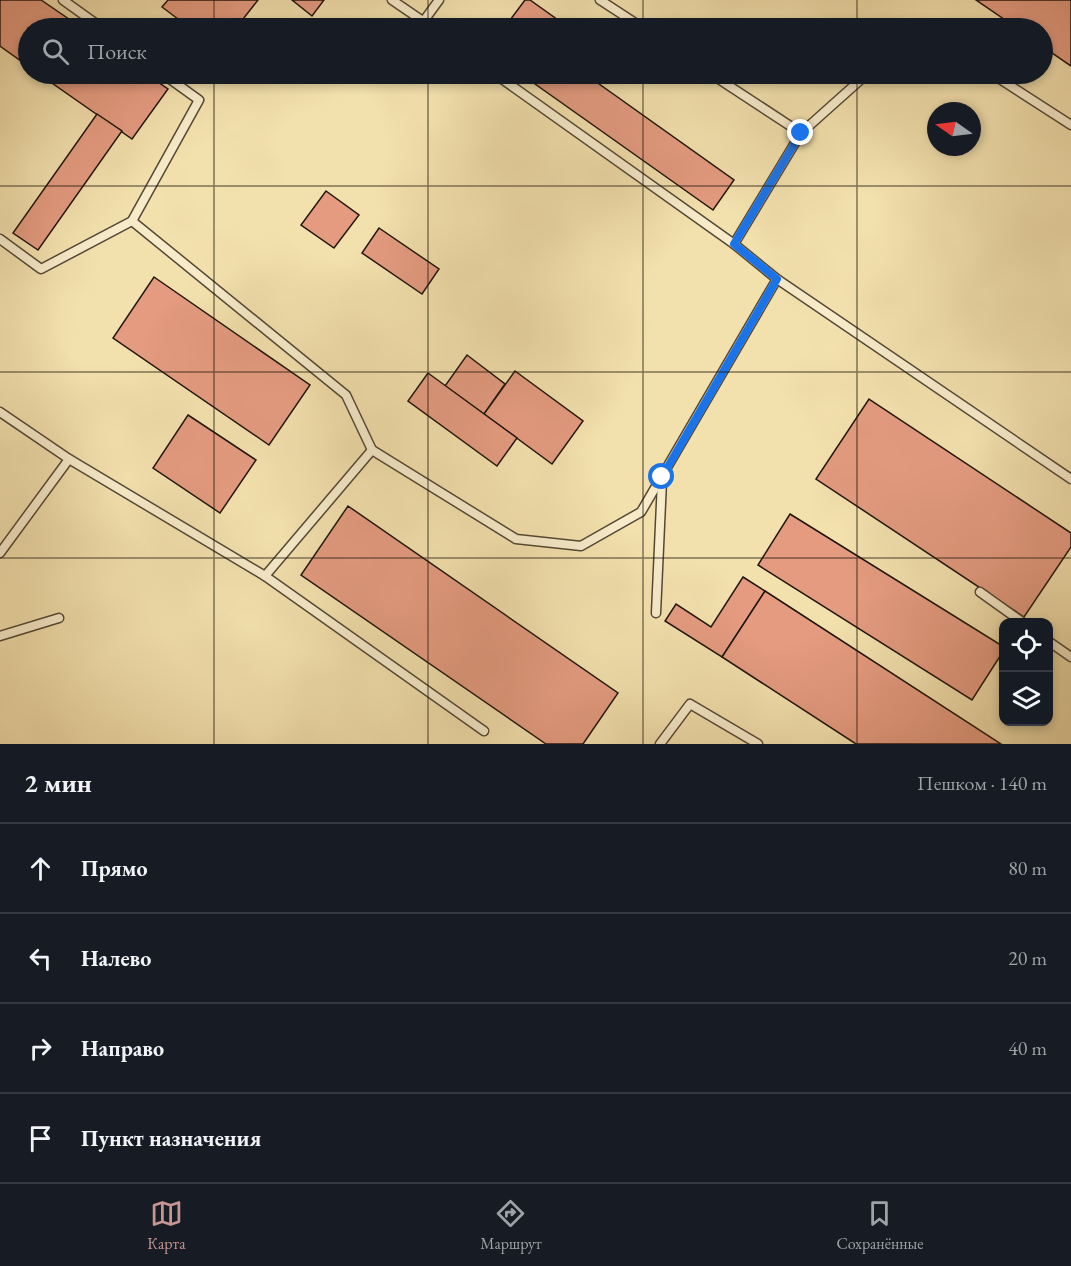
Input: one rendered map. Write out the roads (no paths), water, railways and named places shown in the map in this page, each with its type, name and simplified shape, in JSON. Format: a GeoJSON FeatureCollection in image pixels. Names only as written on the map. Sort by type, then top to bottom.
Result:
{"type":"FeatureCollection","features":[{"type":"Feature","properties":{"kind":"lane"},"geometry":{"type":"LineString","coordinates":[[63,0],[88,18]]}},
{"type":"Feature","properties":{"kind":"lane"},"geometry":{"type":"LineString","coordinates":[[392,0],[417,18]]}},
{"type":"Feature","properties":{"kind":"lane"},"geometry":{"type":"LineString","coordinates":[[426,18],[439,0]]}},
{"type":"Feature","properties":{"kind":"lane"},"geometry":{"type":"LineString","coordinates":[[600,0],[628,18]]}},
{"type":"Feature","properties":{"kind":"lane"},"geometry":{"type":"LineString","coordinates":[[0,239],[41,269],[132,221],[199,100],[177,84]]}},
{"type":"Feature","properties":{"kind":"lane"},"geometry":{"type":"LineString","coordinates":[[509,84],[734,244],[777,279],[1071,478]]}},
{"type":"Feature","properties":{"kind":"lane"},"geometry":{"type":"LineString","coordinates":[[726,84],[801,133]]}},
{"type":"Feature","properties":{"kind":"lane"},"geometry":{"type":"LineString","coordinates":[[734,244],[801,133],[856,84]]}},
{"type":"Feature","properties":{"kind":"lane"},"geometry":{"type":"LineString","coordinates":[[1007,84],[1071,125]]}},
{"type":"Feature","properties":{"kind":"lane"},"geometry":{"type":"LineString","coordinates":[[132,221],[346,395],[372,450],[516,539],[581,546],[641,512],[777,279]]}},
{"type":"Feature","properties":{"kind":"lane"},"geometry":{"type":"LineString","coordinates":[[0,412],[69,459],[265,576],[484,731]]}},
{"type":"Feature","properties":{"kind":"lane"},"geometry":{"type":"LineString","coordinates":[[265,576],[372,450]]}},
{"type":"Feature","properties":{"kind":"lane"},"geometry":{"type":"LineString","coordinates":[[0,553],[69,459]]}},
{"type":"Feature","properties":{"kind":"lane"},"geometry":{"type":"LineString","coordinates":[[656,613],[662,477]]}},
{"type":"Feature","properties":{"kind":"lane"},"geometry":{"type":"LineString","coordinates":[[980,592],[1016,618]]}},
{"type":"Feature","properties":{"kind":"lane"},"geometry":{"type":"LineString","coordinates":[[0,636],[59,618]]}},
{"type":"Feature","properties":{"kind":"lane"},"geometry":{"type":"LineString","coordinates":[[1053,645],[1071,657]]}},
{"type":"Feature","properties":{"kind":"lane"},"geometry":{"type":"LineString","coordinates":[[660,744],[690,704],[758,744]]}}]}
